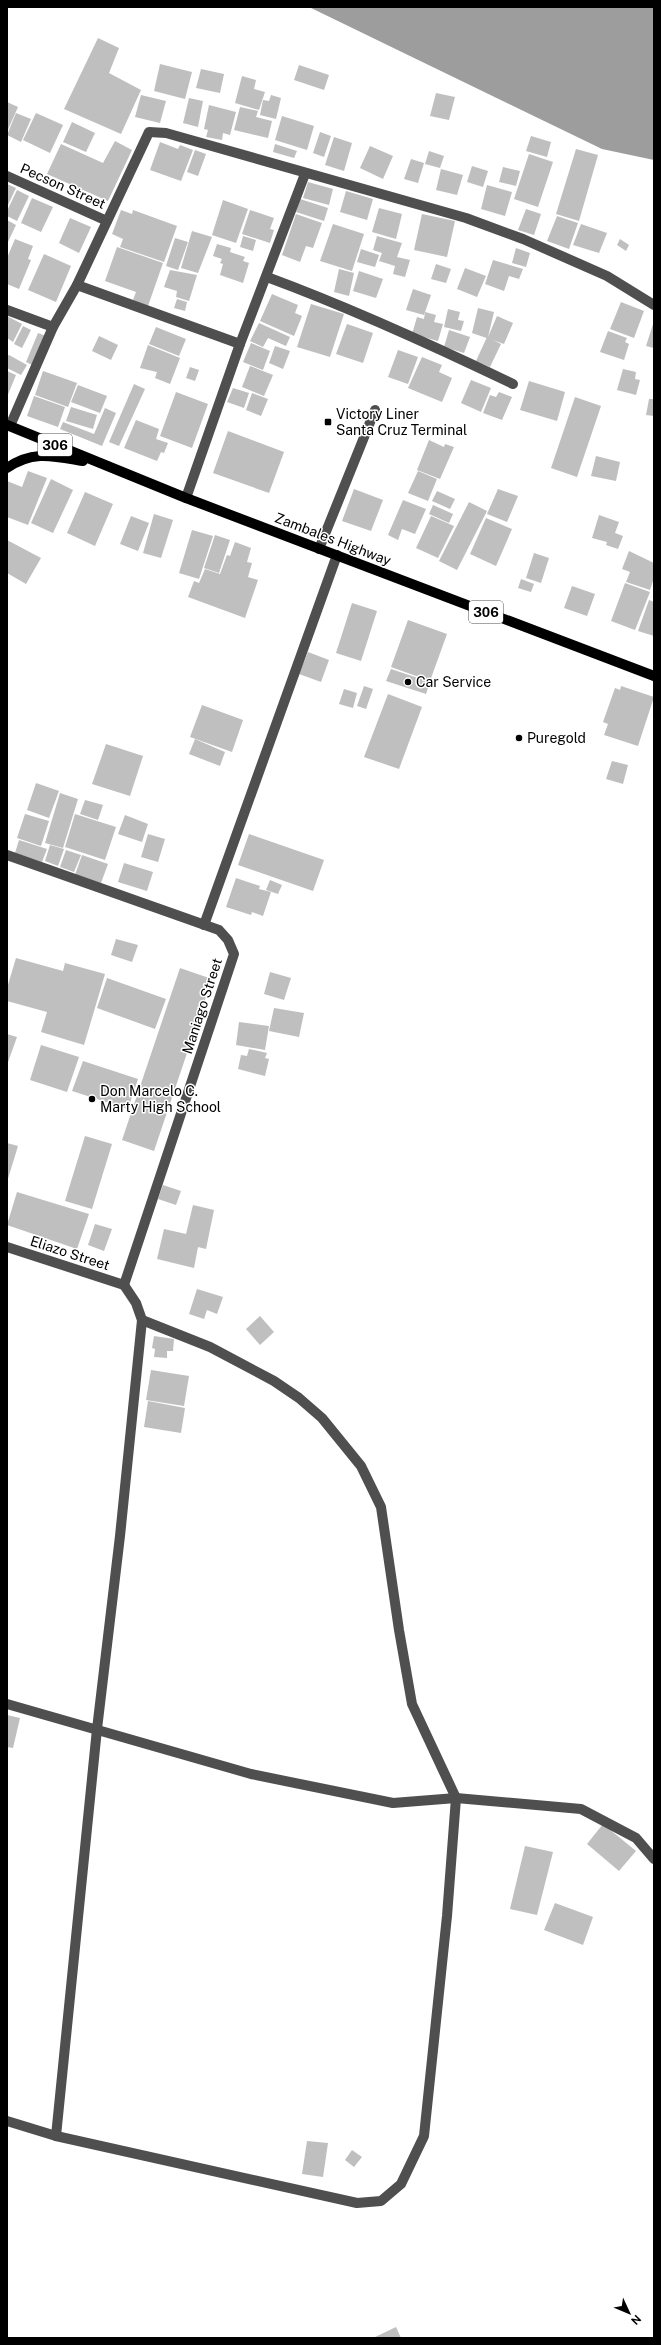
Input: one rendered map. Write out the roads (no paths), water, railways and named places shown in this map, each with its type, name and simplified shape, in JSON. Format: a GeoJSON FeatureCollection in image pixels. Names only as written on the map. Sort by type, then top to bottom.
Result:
{"type":"FeatureCollection","features":[{"type":"Feature","properties":{"kind":"main road","name":"Zambales Highway"},"geometry":{"type":"LineString","coordinates":[[8,428],[186,498],[654,676]]}},
{"type":"Feature","properties":{"kind":"main road","name":"306"},"geometry":{"type":"LineString","coordinates":[[7,468],[21,459],[47,455],[101,464]]}},
{"type":"Feature","properties":{"kind":"street"},"geometry":{"type":"LineString","coordinates":[[8,428],[53,327],[77,285],[149,132],[166,133],[305,174],[451,214],[516,236],[607,276],[654,305]]}},
{"type":"Feature","properties":{"kind":"street"},"geometry":{"type":"LineString","coordinates":[[186,498],[240,344],[267,277],[305,174]]}},
{"type":"Feature","properties":{"kind":"street","name":"Pecson Street"},"geometry":{"type":"LineString","coordinates":[[7,176],[107,221]]}},
{"type":"Feature","properties":{"kind":"street"},"geometry":{"type":"LineString","coordinates":[[267,277],[341,305],[422,340],[513,384]]}},
{"type":"Feature","properties":{"kind":"street"},"geometry":{"type":"LineString","coordinates":[[77,285],[240,344]]}},
{"type":"Feature","properties":{"kind":"street"},"geometry":{"type":"LineString","coordinates":[[7,310],[53,327]]}},
{"type":"Feature","properties":{"kind":"street"},"geometry":{"type":"LineString","coordinates":[[319,549],[375,410]]}},
{"type":"Feature","properties":{"kind":"street"},"geometry":{"type":"LineString","coordinates":[[204,925],[337,555]]}},
{"type":"Feature","properties":{"kind":"street","name":"Maniago Street"},"geometry":{"type":"LineString","coordinates":[[7,856],[219,930],[228,940],[234,954],[124,1285]]}},
{"type":"Feature","properties":{"kind":"street","name":"Eliazo Street"},"geometry":{"type":"LineString","coordinates":[[7,1247],[124,1285]]}},
{"type":"Feature","properties":{"kind":"street"},"geometry":{"type":"LineString","coordinates":[[56,2136],[96,1729],[120,1536],[142,1320],[136,1303],[124,1285]]}},
{"type":"Feature","properties":{"kind":"street"},"geometry":{"type":"LineString","coordinates":[[7,2121],[56,2136],[357,2203],[381,2201],[401,2184],[424,2136],[447,1916],[456,1798],[412,1704],[399,1630],[381,1506],[361,1466],[322,1418],[299,1398],[274,1381],[210,1347],[142,1320]]}},
{"type":"Feature","properties":{"kind":"street"},"geometry":{"type":"LineString","coordinates":[[7,1704],[251,1774],[393,1803],[456,1798],[581,1809],[636,1838],[654,1859]]}},
{"type":"Feature","properties":{"kind":"place","name":"Victory Liner Santa Cruz Terminal"},"geometry":{"type":"Point","coordinates":[328,422]}},
{"type":"Feature","properties":{"kind":"place","name":"Car Service"},"geometry":{"type":"Point","coordinates":[408,682]}},
{"type":"Feature","properties":{"kind":"place","name":"Puregold"},"geometry":{"type":"Point","coordinates":[519,738]}},
{"type":"Feature","properties":{"kind":"place","name":"Don Marcelo C. Marty High School"},"geometry":{"type":"Point","coordinates":[92,1099]}}]}
